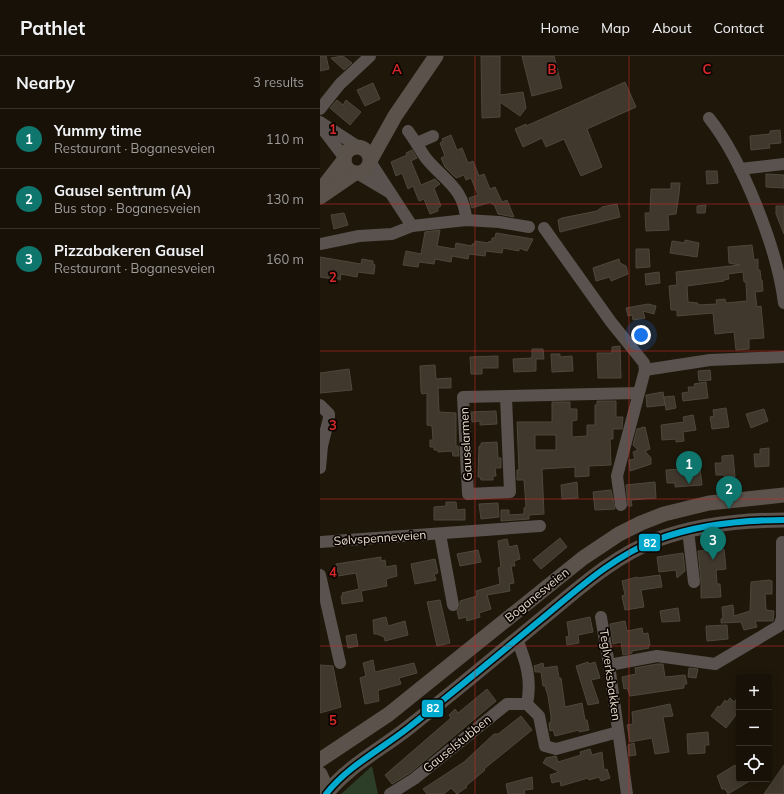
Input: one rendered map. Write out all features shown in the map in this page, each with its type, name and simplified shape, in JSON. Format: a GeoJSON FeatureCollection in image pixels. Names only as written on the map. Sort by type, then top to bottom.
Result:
{"type":"FeatureCollection","features":[{"type":"Feature","properties":{"kind":"main road"},"geometry":{"type":"LineString","coordinates":[[320,197],[356,173],[368,168],[395,116],[436,56]]}},
{"type":"Feature","properties":{"kind":"main road"},"geometry":{"type":"LineString","coordinates":[[320,191],[351,148],[358,146],[395,116]]}},
{"type":"Feature","properties":{"kind":"main road"},"geometry":{"type":"LineString","coordinates":[[358,146],[365,148],[369,153],[371,161]]}},
{"type":"Feature","properties":{"kind":"main road"},"geometry":{"type":"LineString","coordinates":[[344,159],[346,166],[356,173]]}},
{"type":"Feature","properties":{"kind":"main road","name":"Boganesveien"},"geometry":{"type":"LineString","coordinates":[[320,760],[389,714],[582,558],[619,534],[664,514],[709,503],[784,496]]}},
{"type":"Feature","properties":{"kind":"main road","name":"Boganesveien"},"geometry":{"type":"LineString","coordinates":[[325,794],[348,770],[365,760],[407,729],[517,639],[616,561],[656,540],[688,530],[753,521],[784,520]]}},
{"type":"Feature","properties":{"kind":"main road"},"geometry":{"type":"LineString","coordinates":[[320,774],[324,783],[325,794]]}},
{"type":"Feature","properties":{"kind":"street"},"geometry":{"type":"LineString","coordinates":[[320,109],[340,84],[370,56]]}},
{"type":"Feature","properties":{"kind":"street"},"geometry":{"type":"LineString","coordinates":[[709,118],[740,169],[772,247],[784,303]]}},
{"type":"Feature","properties":{"kind":"street"},"geometry":{"type":"LineString","coordinates":[[320,122],[358,146]]}},
{"type":"Feature","properties":{"kind":"street"},"geometry":{"type":"LineString","coordinates":[[320,126],[344,159]]}},
{"type":"Feature","properties":{"kind":"street"},"geometry":{"type":"LineString","coordinates":[[408,131],[426,157],[452,183],[466,212],[466,220]]}},
{"type":"Feature","properties":{"kind":"street"},"geometry":{"type":"LineString","coordinates":[[417,143],[433,136]]}},
{"type":"Feature","properties":{"kind":"street"},"geometry":{"type":"LineString","coordinates":[[371,161],[412,226]]}},
{"type":"Feature","properties":{"kind":"street"},"geometry":{"type":"LineString","coordinates":[[740,169],[784,164]]}},
{"type":"Feature","properties":{"kind":"street"},"geometry":{"type":"LineString","coordinates":[[356,173],[392,194]]}},
{"type":"Feature","properties":{"kind":"street"},"geometry":{"type":"LineString","coordinates":[[320,244],[359,236],[392,234],[412,226],[466,220],[499,222],[529,227]]}},
{"type":"Feature","properties":{"kind":"street"},"geometry":{"type":"LineString","coordinates":[[544,228],[593,297],[644,363],[645,370],[618,476],[621,504]]}},
{"type":"Feature","properties":{"kind":"street"},"geometry":{"type":"LineString","coordinates":[[772,247],[784,247]]}},
{"type":"Feature","properties":{"kind":"street"},"geometry":{"type":"LineString","coordinates":[[645,370],[710,360],[784,357]]}},
{"type":"Feature","properties":{"kind":"street","name":"Gauselarmen"},"geometry":{"type":"LineString","coordinates":[[506,397],[510,492],[468,494],[463,397],[506,397],[540,394],[638,393]]}},
{"type":"Feature","properties":{"kind":"street"},"geometry":{"type":"LineString","coordinates":[[320,405],[329,414],[329,418],[322,446],[320,468]]}},
{"type":"Feature","properties":{"kind":"street","name":"Sølvspenneveien"},"geometry":{"type":"LineString","coordinates":[[320,542],[540,526]]}},
{"type":"Feature","properties":{"kind":"street"},"geometry":{"type":"LineString","coordinates":[[688,530],[694,582]]}},
{"type":"Feature","properties":{"kind":"street","name":"Sølvspenneveien"},"geometry":{"type":"LineString","coordinates":[[440,534],[453,604]]}},
{"type":"Feature","properties":{"kind":"street"},"geometry":{"type":"LineString","coordinates":[[610,665],[657,656],[705,664],[715,664],[779,626],[782,618],[783,590],[782,542]]}},
{"type":"Feature","properties":{"kind":"street"},"geometry":{"type":"LineString","coordinates":[[320,575],[340,663]]}},
{"type":"Feature","properties":{"kind":"street","name":"Teglverksbakken"},"geometry":{"type":"LineString","coordinates":[[601,617],[610,665],[627,794]]}},
{"type":"Feature","properties":{"kind":"street"},"geometry":{"type":"LineString","coordinates":[[517,639],[523,651],[530,686],[527,704]]}},
{"type":"Feature","properties":{"kind":"street","name":"Gauselstubben"},"geometry":{"type":"LineString","coordinates":[[390,794],[414,779],[507,704],[527,704]]}},
{"type":"Feature","properties":{"kind":"street","name":"Teglverksbakken"},"geometry":{"type":"LineString","coordinates":[[527,704],[539,716],[545,746],[556,749],[618,732]]}},
{"type":"Feature","properties":{"kind":"green space"},"geometry":{"type":"Polygon","coordinates":[[[372,766],[378,794],[341,794],[372,766]]]}},
{"type":"Feature","properties":{"kind":"building"},"geometry":{"type":"Polygon","coordinates":[[[320,56],[326,56],[329,69],[320,71],[320,56]]]}},
{"type":"Feature","properties":{"kind":"building"},"geometry":{"type":"Polygon","coordinates":[[[343,56],[352,63],[344,70],[331,58],[343,56]]]}},
{"type":"Feature","properties":{"kind":"building"},"geometry":{"type":"Polygon","coordinates":[[[481,56],[500,56],[500,95],[523,92],[526,108],[520,116],[500,102],[500,117],[482,118],[481,56]]]}},
{"type":"Feature","properties":{"kind":"building"},"geometry":{"type":"Polygon","coordinates":[[[522,56],[554,56],[562,88],[532,96],[522,56]]]}},
{"type":"Feature","properties":{"kind":"building"},"geometry":{"type":"Polygon","coordinates":[[[625,82],[636,107],[587,129],[602,167],[581,176],[564,139],[546,147],[542,138],[523,147],[515,129],[526,124],[526,126],[625,82]]]}},
{"type":"Feature","properties":{"kind":"building"},"geometry":{"type":"Polygon","coordinates":[[[373,83],[380,99],[365,106],[357,90],[373,83]]]}},
{"type":"Feature","properties":{"kind":"building"},"geometry":{"type":"Polygon","coordinates":[[[337,100],[343,105],[346,100],[361,112],[350,125],[330,108],[337,100]]]}},
{"type":"Feature","properties":{"kind":"building"},"geometry":{"type":"Polygon","coordinates":[[[780,130],[781,143],[769,144],[770,148],[751,150],[750,136],[770,134],[770,131],[780,130]]]}},
{"type":"Feature","properties":{"kind":"building"},"geometry":{"type":"Polygon","coordinates":[[[451,135],[457,150],[462,148],[468,163],[473,161],[479,176],[484,174],[490,189],[495,187],[502,202],[507,200],[514,217],[498,214],[494,204],[491,202],[472,208],[469,198],[478,195],[471,178],[466,180],[464,175],[456,178],[445,167],[441,158],[445,156],[440,143],[443,141],[442,139],[451,135]]]}},
{"type":"Feature","properties":{"kind":"building"},"geometry":{"type":"Polygon","coordinates":[[[412,150],[417,158],[411,161],[421,185],[435,179],[440,184],[434,188],[441,206],[438,208],[438,211],[430,214],[424,199],[419,201],[413,186],[408,189],[402,173],[396,176],[391,162],[407,155],[406,153],[412,150]]]}},
{"type":"Feature","properties":{"kind":"building"},"geometry":{"type":"Polygon","coordinates":[[[706,171],[717,171],[718,183],[707,184],[706,171]]]}},
{"type":"Feature","properties":{"kind":"building"},"geometry":{"type":"Polygon","coordinates":[[[766,174],[784,175],[784,188],[766,187],[766,174]]]}},
{"type":"Feature","properties":{"kind":"building"},"geometry":{"type":"Polygon","coordinates":[[[671,183],[680,183],[676,214],[668,215],[669,230],[646,231],[645,213],[650,213],[651,189],[671,189],[671,183]]]}},
{"type":"Feature","properties":{"kind":"building"},"geometry":{"type":"Polygon","coordinates":[[[617,204],[620,217],[560,232],[558,220],[562,218],[597,211],[602,207],[617,204]]]}},
{"type":"Feature","properties":{"kind":"building"},"geometry":{"type":"Polygon","coordinates":[[[706,205],[705,213],[697,213],[697,206],[706,205]]]}},
{"type":"Feature","properties":{"kind":"building"},"geometry":{"type":"Polygon","coordinates":[[[776,206],[784,206],[784,234],[776,214],[776,206]]]}},
{"type":"Feature","properties":{"kind":"building"},"geometry":{"type":"Polygon","coordinates":[[[344,213],[348,225],[334,229],[331,215],[344,213]]]}},
{"type":"Feature","properties":{"kind":"building"},"geometry":{"type":"Polygon","coordinates":[[[440,230],[437,246],[455,249],[456,243],[472,246],[472,244],[475,244],[475,241],[492,242],[492,238],[495,238],[496,233],[533,239],[527,251],[519,248],[519,251],[503,248],[502,253],[486,251],[485,256],[469,254],[468,259],[452,256],[451,262],[435,259],[434,264],[419,262],[418,267],[403,265],[406,251],[421,254],[425,232],[440,230]]]}},
{"type":"Feature","properties":{"kind":"building"},"geometry":{"type":"Polygon","coordinates":[[[685,240],[699,243],[697,257],[670,253],[672,241],[685,243],[685,240]]]}},
{"type":"Feature","properties":{"kind":"building"},"geometry":{"type":"Polygon","coordinates":[[[752,245],[754,260],[758,259],[758,270],[760,270],[763,291],[755,292],[757,307],[761,306],[764,338],[749,339],[749,349],[736,350],[734,332],[715,334],[713,313],[677,316],[677,310],[671,310],[669,286],[677,285],[676,272],[740,265],[729,263],[728,247],[752,245]],[[743,272],[728,274],[729,279],[724,281],[687,286],[688,302],[698,303],[698,305],[717,304],[716,300],[725,299],[726,303],[747,301],[746,282],[744,282],[743,272]]]}},
{"type":"Feature","properties":{"kind":"building"},"geometry":{"type":"Polygon","coordinates":[[[636,249],[649,249],[650,267],[636,268],[636,249]]]}},
{"type":"Feature","properties":{"kind":"building"},"geometry":{"type":"Polygon","coordinates":[[[320,257],[361,264],[362,259],[373,261],[373,264],[375,265],[374,274],[358,272],[357,277],[341,274],[340,280],[320,277],[320,257]]]}},
{"type":"Feature","properties":{"kind":"building"},"geometry":{"type":"Polygon","coordinates":[[[619,259],[620,263],[626,266],[628,274],[611,281],[610,277],[596,281],[593,268],[619,259]]]}},
{"type":"Feature","properties":{"kind":"building"},"geometry":{"type":"Polygon","coordinates":[[[659,272],[660,283],[646,285],[645,274],[659,272]]]}},
{"type":"Feature","properties":{"kind":"building"},"geometry":{"type":"Polygon","coordinates":[[[648,304],[656,306],[654,314],[643,311],[645,318],[633,320],[632,315],[628,316],[626,308],[648,304]]]}},
{"type":"Feature","properties":{"kind":"building"},"geometry":{"type":"Polygon","coordinates":[[[620,346],[621,378],[598,378],[597,353],[612,353],[612,347],[620,346]]]}},
{"type":"Feature","properties":{"kind":"building"},"geometry":{"type":"Polygon","coordinates":[[[532,349],[543,349],[544,359],[536,359],[536,371],[514,372],[513,359],[532,358],[532,349]]]}},
{"type":"Feature","properties":{"kind":"building"},"geometry":{"type":"Polygon","coordinates":[[[551,354],[560,354],[560,357],[572,356],[573,371],[552,372],[551,354]]]}},
{"type":"Feature","properties":{"kind":"building"},"geometry":{"type":"Polygon","coordinates":[[[498,356],[498,368],[482,368],[482,374],[471,374],[470,357],[498,356]]]}},
{"type":"Feature","properties":{"kind":"building"},"geometry":{"type":"Polygon","coordinates":[[[435,365],[436,379],[451,378],[451,388],[438,388],[439,412],[456,413],[456,446],[458,446],[459,456],[453,456],[452,451],[438,452],[438,450],[434,450],[434,447],[430,447],[430,440],[433,440],[432,426],[427,425],[427,393],[422,394],[421,391],[420,366],[435,365]]]}},
{"type":"Feature","properties":{"kind":"building"},"geometry":{"type":"Polygon","coordinates":[[[349,369],[352,390],[320,393],[320,373],[349,369]]]}},
{"type":"Feature","properties":{"kind":"building"},"geometry":{"type":"Polygon","coordinates":[[[710,370],[711,380],[699,381],[698,371],[710,370]]]}},
{"type":"Feature","properties":{"kind":"building"},"geometry":{"type":"Polygon","coordinates":[[[706,382],[708,398],[683,401],[682,393],[689,392],[688,387],[695,387],[694,384],[706,382]]]}},
{"type":"Feature","properties":{"kind":"building"},"geometry":{"type":"Polygon","coordinates":[[[663,392],[665,405],[647,407],[646,395],[663,392]]]}},
{"type":"Feature","properties":{"kind":"building"},"geometry":{"type":"Polygon","coordinates":[[[674,396],[676,408],[666,410],[664,397],[674,396]]]}},
{"type":"Feature","properties":{"kind":"building"},"geometry":{"type":"Polygon","coordinates":[[[597,401],[616,401],[616,417],[623,417],[622,429],[613,429],[613,439],[610,439],[611,465],[589,466],[589,476],[575,477],[575,467],[542,469],[544,514],[529,515],[529,519],[501,521],[501,510],[509,510],[509,515],[524,514],[524,508],[526,506],[524,480],[517,480],[517,470],[519,470],[517,422],[552,422],[552,402],[570,402],[570,409],[577,409],[577,420],[572,421],[572,437],[587,436],[587,425],[595,425],[595,405],[597,405],[597,401]],[[535,435],[535,450],[556,450],[556,435],[535,435]]]}},
{"type":"Feature","properties":{"kind":"building"},"geometry":{"type":"Polygon","coordinates":[[[726,408],[729,427],[712,429],[710,417],[714,416],[713,410],[726,408]]]}},
{"type":"Feature","properties":{"kind":"building"},"geometry":{"type":"Polygon","coordinates":[[[764,409],[768,421],[751,428],[746,414],[764,409]]]}},
{"type":"Feature","properties":{"kind":"building"},"geometry":{"type":"Polygon","coordinates":[[[496,411],[497,424],[480,425],[480,421],[472,422],[471,412],[496,411]]]}},
{"type":"Feature","properties":{"kind":"building"},"geometry":{"type":"Polygon","coordinates":[[[693,415],[696,430],[683,432],[684,441],[676,442],[676,439],[662,440],[661,425],[684,422],[683,417],[693,415]]]}},
{"type":"Feature","properties":{"kind":"building"},"geometry":{"type":"Polygon","coordinates":[[[645,427],[650,449],[645,451],[651,458],[651,464],[630,471],[629,460],[635,459],[633,452],[638,450],[633,445],[637,429],[645,427]]]}},
{"type":"Feature","properties":{"kind":"building"},"geometry":{"type":"Polygon","coordinates":[[[497,442],[498,458],[501,458],[501,468],[495,468],[496,476],[493,476],[493,480],[481,480],[480,477],[478,477],[479,446],[481,446],[481,443],[497,442]]]}},
{"type":"Feature","properties":{"kind":"building"},"geometry":{"type":"Polygon","coordinates":[[[769,448],[769,466],[755,467],[754,454],[760,454],[760,449],[769,448]]]}},
{"type":"Feature","properties":{"kind":"building"},"geometry":{"type":"Polygon","coordinates":[[[733,455],[735,477],[725,478],[724,475],[716,475],[715,463],[722,463],[722,456],[733,455]]]}},
{"type":"Feature","properties":{"kind":"building"},"geometry":{"type":"Polygon","coordinates":[[[700,468],[702,485],[675,487],[675,483],[667,483],[666,470],[700,468]]]}},
{"type":"Feature","properties":{"kind":"building"},"geometry":{"type":"Polygon","coordinates":[[[577,482],[578,498],[562,499],[561,485],[577,482]]]}},
{"type":"Feature","properties":{"kind":"building"},"geometry":{"type":"Polygon","coordinates":[[[655,482],[656,498],[631,500],[632,506],[628,506],[626,485],[655,482]]]}},
{"type":"Feature","properties":{"kind":"building"},"geometry":{"type":"Polygon","coordinates":[[[611,490],[615,509],[595,510],[593,492],[611,490]]]}},
{"type":"Feature","properties":{"kind":"building"},"geometry":{"type":"Polygon","coordinates":[[[446,502],[456,502],[457,510],[465,509],[465,520],[434,520],[434,507],[446,506],[446,502]]]}},
{"type":"Feature","properties":{"kind":"building"},"geometry":{"type":"Polygon","coordinates":[[[498,503],[499,517],[481,519],[479,504],[498,503]]]}},
{"type":"Feature","properties":{"kind":"building"},"geometry":{"type":"Polygon","coordinates":[[[560,538],[567,547],[541,569],[533,560],[560,538]]]}},
{"type":"Feature","properties":{"kind":"building"},"geometry":{"type":"Polygon","coordinates":[[[507,539],[509,547],[517,545],[520,559],[514,561],[515,566],[511,566],[514,583],[509,584],[510,591],[487,595],[491,609],[479,613],[480,617],[467,621],[466,617],[459,619],[457,611],[460,607],[460,601],[477,596],[476,591],[500,584],[498,568],[501,567],[498,541],[507,539]]]}},
{"type":"Feature","properties":{"kind":"building"},"geometry":{"type":"Polygon","coordinates":[[[724,549],[726,569],[716,570],[717,584],[720,584],[721,597],[701,598],[698,551],[724,549]]]}},
{"type":"Feature","properties":{"kind":"building"},"geometry":{"type":"Polygon","coordinates":[[[478,550],[481,562],[460,566],[457,554],[478,550]]]}},
{"type":"Feature","properties":{"kind":"building"},"geometry":{"type":"Polygon","coordinates":[[[683,553],[685,571],[677,578],[676,570],[659,572],[657,557],[683,553]]]}},
{"type":"Feature","properties":{"kind":"building"},"geometry":{"type":"Polygon","coordinates":[[[381,557],[381,561],[385,560],[386,567],[396,565],[397,576],[386,579],[387,586],[361,591],[363,601],[342,604],[342,593],[359,589],[356,573],[338,576],[336,564],[381,557]]]}},
{"type":"Feature","properties":{"kind":"building"},"geometry":{"type":"Polygon","coordinates":[[[435,559],[438,573],[434,574],[436,580],[415,584],[411,564],[435,559]]]}},
{"type":"Feature","properties":{"kind":"building"},"geometry":{"type":"Polygon","coordinates":[[[660,575],[662,587],[641,590],[644,607],[625,610],[622,596],[625,595],[622,581],[637,577],[660,575]]]}},
{"type":"Feature","properties":{"kind":"building"},"geometry":{"type":"Polygon","coordinates":[[[772,581],[772,594],[765,594],[766,610],[774,611],[773,621],[755,621],[757,627],[744,630],[741,622],[721,623],[721,619],[723,618],[722,607],[733,605],[734,616],[750,611],[751,582],[772,581]]]}},
{"type":"Feature","properties":{"kind":"building"},"geometry":{"type":"Polygon","coordinates":[[[440,600],[450,643],[437,646],[427,602],[440,600]]]}},
{"type":"Feature","properties":{"kind":"building"},"geometry":{"type":"Polygon","coordinates":[[[678,608],[680,621],[662,622],[660,611],[678,608]]]}},
{"type":"Feature","properties":{"kind":"building"},"geometry":{"type":"Polygon","coordinates":[[[386,617],[388,626],[405,621],[408,635],[385,641],[384,637],[374,634],[373,620],[386,617]]]}},
{"type":"Feature","properties":{"kind":"building"},"geometry":{"type":"Polygon","coordinates":[[[590,617],[593,632],[578,635],[579,643],[567,645],[566,637],[569,636],[567,622],[590,617]]]}},
{"type":"Feature","properties":{"kind":"building"},"geometry":{"type":"Polygon","coordinates":[[[625,621],[627,631],[642,628],[643,634],[648,633],[649,648],[632,651],[632,653],[623,655],[621,642],[613,644],[610,624],[625,621]]]}},
{"type":"Feature","properties":{"kind":"building"},"geometry":{"type":"Polygon","coordinates":[[[727,625],[728,639],[707,641],[706,626],[727,625]]]}},
{"type":"Feature","properties":{"kind":"building"},"geometry":{"type":"Polygon","coordinates":[[[356,634],[358,646],[348,648],[346,636],[356,634]]]}},
{"type":"Feature","properties":{"kind":"building"},"geometry":{"type":"Polygon","coordinates":[[[373,660],[375,672],[414,663],[417,673],[399,678],[401,684],[379,690],[379,701],[365,704],[360,678],[366,676],[363,663],[373,660]]]}},
{"type":"Feature","properties":{"kind":"building"},"geometry":{"type":"Polygon","coordinates":[[[588,662],[589,664],[595,662],[600,678],[591,680],[599,703],[588,705],[576,666],[588,662]]]}},
{"type":"Feature","properties":{"kind":"building"},"geometry":{"type":"Polygon","coordinates":[[[543,663],[544,668],[557,666],[559,678],[561,678],[565,707],[582,703],[585,720],[587,720],[589,730],[579,732],[579,730],[555,736],[553,730],[550,731],[549,723],[551,722],[551,716],[548,696],[545,686],[543,686],[541,672],[535,672],[534,666],[543,663]]]}},
{"type":"Feature","properties":{"kind":"building"},"geometry":{"type":"Polygon","coordinates":[[[663,664],[665,677],[685,675],[687,684],[684,684],[684,688],[630,696],[627,688],[624,689],[622,677],[636,674],[635,668],[663,664]]]}},
{"type":"Feature","properties":{"kind":"building"},"geometry":{"type":"Polygon","coordinates":[[[320,665],[333,666],[341,707],[320,713],[320,665]]]}},
{"type":"Feature","properties":{"kind":"building"},"geometry":{"type":"Polygon","coordinates":[[[689,668],[698,669],[696,678],[688,677],[689,668]]]}},
{"type":"Feature","properties":{"kind":"building"},"geometry":{"type":"Polygon","coordinates":[[[487,689],[496,701],[410,773],[392,784],[385,775],[451,718],[449,715],[455,709],[458,713],[487,689]]]}},
{"type":"Feature","properties":{"kind":"building"},"geometry":{"type":"Polygon","coordinates":[[[730,698],[734,702],[736,700],[736,715],[726,728],[711,716],[718,706],[720,707],[725,700],[727,702],[730,698]]]}},
{"type":"Feature","properties":{"kind":"building"},"geometry":{"type":"Polygon","coordinates":[[[670,704],[673,716],[663,717],[669,752],[655,754],[652,738],[630,742],[627,725],[633,724],[632,712],[670,704]]]}},
{"type":"Feature","properties":{"kind":"building"},"geometry":{"type":"Polygon","coordinates":[[[521,716],[532,730],[484,769],[485,770],[466,786],[467,787],[457,794],[451,788],[444,794],[427,794],[423,789],[464,762],[494,734],[498,734],[521,716]]]}},
{"type":"Feature","properties":{"kind":"building"},"geometry":{"type":"Polygon","coordinates":[[[708,732],[709,745],[705,745],[705,753],[688,754],[687,734],[708,732]]]}},
{"type":"Feature","properties":{"kind":"building"},"geometry":{"type":"Polygon","coordinates":[[[634,743],[636,755],[629,756],[628,745],[634,743]]]}},
{"type":"Feature","properties":{"kind":"building"},"geometry":{"type":"Polygon","coordinates":[[[590,749],[592,755],[602,752],[604,770],[607,769],[610,778],[601,781],[599,777],[589,780],[588,778],[561,786],[560,781],[552,783],[550,775],[559,772],[543,763],[546,758],[556,756],[558,762],[581,755],[580,752],[590,749]]]}},
{"type":"Feature","properties":{"kind":"building"},"geometry":{"type":"Polygon","coordinates":[[[735,765],[736,782],[748,782],[728,794],[725,789],[722,789],[717,776],[735,765]]]}},
{"type":"Feature","properties":{"kind":"building"},"geometry":{"type":"Polygon","coordinates":[[[784,765],[784,794],[764,794],[784,765]]]}},
{"type":"Feature","properties":{"kind":"building"},"geometry":{"type":"Polygon","coordinates":[[[532,777],[533,789],[524,790],[525,794],[508,794],[506,784],[532,777]]]}},
{"type":"Feature","properties":{"kind":"transit line","name":"82"},"geometry":{"type":"LineString","coordinates":[[326,794],[354,767],[408,728],[597,574],[626,555],[656,540],[703,527],[735,522],[784,520]]}},
{"type":"Feature","properties":{"kind":"place","name":"Yummy time"},"geometry":{"type":"Point","coordinates":[689,484]}},
{"type":"Feature","properties":{"kind":"place","name":"Gausel sentrum (A)"},"geometry":{"type":"Point","coordinates":[729,509]}},
{"type":"Feature","properties":{"kind":"place","name":"Pizzabakeren Gausel"},"geometry":{"type":"Point","coordinates":[713,560]}}]}
